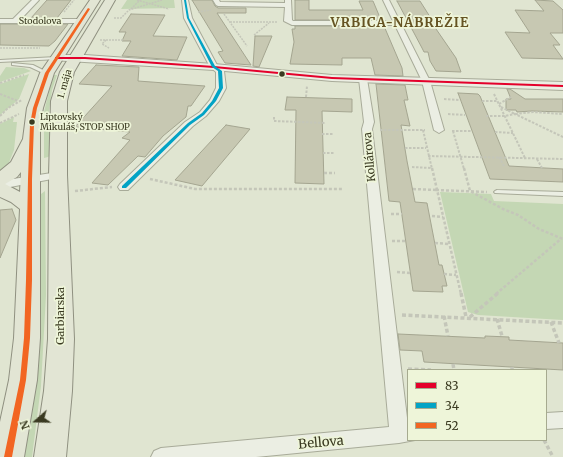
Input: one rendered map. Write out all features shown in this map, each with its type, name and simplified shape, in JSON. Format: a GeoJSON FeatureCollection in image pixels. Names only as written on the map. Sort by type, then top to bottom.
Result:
{"type":"FeatureCollection","features":[{"type":"Feature","properties":{"kind":"main road","name":"1. mája"},"geometry":{"type":"LineString","coordinates":[[30,179],[35,108],[47,73],[95,0]]}},
{"type":"Feature","properties":{"kind":"main road","name":"1. mája"},"geometry":{"type":"LineString","coordinates":[[66,183],[59,101],[67,72],[74,58],[110,0]]}},
{"type":"Feature","properties":{"kind":"main road"},"geometry":{"type":"LineString","coordinates":[[0,180],[19,164],[32,139]]}},
{"type":"Feature","properties":{"kind":"main road"},"geometry":{"type":"LineString","coordinates":[[8,457],[17,417],[24,366],[29,280],[30,179]]}},
{"type":"Feature","properties":{"kind":"main road","name":"Garbiarska"},"geometry":{"type":"LineString","coordinates":[[50,457],[58,391],[66,183]]}},
{"type":"Feature","properties":{"kind":"main road"},"geometry":{"type":"LineString","coordinates":[[0,189],[18,198],[29,208]]}},
{"type":"Feature","properties":{"kind":"street"},"geometry":{"type":"LineString","coordinates":[[15,21],[36,0]]}},
{"type":"Feature","properties":{"kind":"street"},"geometry":{"type":"LineString","coordinates":[[124,187],[189,124],[203,114],[214,101],[221,88],[217,69],[188,18],[185,0]]}},
{"type":"Feature","properties":{"kind":"street"},"geometry":{"type":"LineString","coordinates":[[386,0],[426,81],[439,130]]}},
{"type":"Feature","properties":{"kind":"street"},"geometry":{"type":"LineString","coordinates":[[219,5],[288,2],[288,21],[295,23],[398,23]]}},
{"type":"Feature","properties":{"kind":"street","name":"Stodolova"},"geometry":{"type":"LineString","coordinates":[[0,21],[80,21]]}},
{"type":"Feature","properties":{"kind":"street"},"geometry":{"type":"LineString","coordinates":[[82,45],[87,50],[96,54],[138,58],[153,63]]}},
{"type":"Feature","properties":{"kind":"street"},"geometry":{"type":"LineString","coordinates":[[56,58],[153,63],[363,79],[563,86]]}},
{"type":"Feature","properties":{"kind":"street","name":"Kollárova"},"geometry":{"type":"LineString","coordinates":[[363,79],[369,122],[367,130],[392,368],[403,435]]}},
{"type":"Feature","properties":{"kind":"street"},"geometry":{"type":"LineString","coordinates":[[0,185],[30,179],[66,183]]}},
{"type":"Feature","properties":{"kind":"street"},"geometry":{"type":"LineString","coordinates":[[547,421],[563,420]]}},
{"type":"Feature","properties":{"kind":"street","name":"Bellova"},"geometry":{"type":"LineString","coordinates":[[162,457],[403,435]]}},
{"type":"Feature","properties":{"kind":"lane"},"geometry":{"type":"LineString","coordinates":[[0,62],[56,58]]}},
{"type":"Feature","properties":{"kind":"lane"},"geometry":{"type":"LineString","coordinates":[[0,62],[31,66],[47,73]]}},
{"type":"Feature","properties":{"kind":"lane"},"geometry":{"type":"LineString","coordinates":[[497,192],[563,194]]}},
{"type":"Feature","properties":{"kind":"path"},"geometry":{"type":"LineString","coordinates":[[137,0],[169,9]]}},
{"type":"Feature","properties":{"kind":"path"},"geometry":{"type":"LineString","coordinates":[[111,18],[121,18],[140,0]]}},
{"type":"Feature","properties":{"kind":"path"},"geometry":{"type":"LineString","coordinates":[[129,10],[162,0]]}},
{"type":"Feature","properties":{"kind":"path"},"geometry":{"type":"LineString","coordinates":[[187,13],[219,5],[247,46]]}},
{"type":"Feature","properties":{"kind":"path"},"geometry":{"type":"LineString","coordinates":[[66,6],[75,6]]}},
{"type":"Feature","properties":{"kind":"path"},"geometry":{"type":"LineString","coordinates":[[230,22],[288,21]]}},
{"type":"Feature","properties":{"kind":"path"},"geometry":{"type":"LineString","coordinates":[[254,35],[270,22]]}},
{"type":"Feature","properties":{"kind":"path"},"geometry":{"type":"LineString","coordinates":[[96,40],[123,40]]}},
{"type":"Feature","properties":{"kind":"path"},"geometry":{"type":"LineString","coordinates":[[106,40],[102,44],[111,50]]}},
{"type":"Feature","properties":{"kind":"path"},"geometry":{"type":"LineString","coordinates":[[0,48],[44,48]]}},
{"type":"Feature","properties":{"kind":"path"},"geometry":{"type":"LineString","coordinates":[[0,83],[27,74]]}},
{"type":"Feature","properties":{"kind":"path"},"geometry":{"type":"LineString","coordinates":[[306,97],[307,80]]}},
{"type":"Feature","properties":{"kind":"path"},"geometry":{"type":"LineString","coordinates":[[492,92],[525,158]]}},
{"type":"Feature","properties":{"kind":"path"},"geometry":{"type":"LineString","coordinates":[[0,94],[18,102]]}},
{"type":"Feature","properties":{"kind":"path"},"geometry":{"type":"LineString","coordinates":[[499,106],[506,99],[517,95]]}},
{"type":"Feature","properties":{"kind":"path"},"geometry":{"type":"LineString","coordinates":[[444,99],[460,100]]}},
{"type":"Feature","properties":{"kind":"path"},"geometry":{"type":"LineString","coordinates":[[0,116],[8,108],[22,100]]}},
{"type":"Feature","properties":{"kind":"path"},"geometry":{"type":"LineString","coordinates":[[482,100],[497,101]]}},
{"type":"Feature","properties":{"kind":"path"},"geometry":{"type":"LineString","coordinates":[[499,106],[563,137]]}},
{"type":"Feature","properties":{"kind":"path"},"geometry":{"type":"LineString","coordinates":[[486,116],[504,116],[533,112],[563,114]]}},
{"type":"Feature","properties":{"kind":"path"},"geometry":{"type":"LineString","coordinates":[[0,123],[19,114]]}},
{"type":"Feature","properties":{"kind":"path"},"geometry":{"type":"LineString","coordinates":[[448,114],[465,115]]}},
{"type":"Feature","properties":{"kind":"path"},"geometry":{"type":"LineString","coordinates":[[274,118],[274,121],[326,123]]}},
{"type":"Feature","properties":{"kind":"path"},"geometry":{"type":"LineString","coordinates":[[367,130],[471,131]]}},
{"type":"Feature","properties":{"kind":"path"},"geometry":{"type":"LineString","coordinates":[[423,130],[426,148],[467,317]]}},
{"type":"Feature","properties":{"kind":"path"},"geometry":{"type":"LineString","coordinates":[[453,131],[470,191],[503,209],[518,215],[539,229],[563,238],[467,317]]}},
{"type":"Feature","properties":{"kind":"path"},"geometry":{"type":"LineString","coordinates":[[495,132],[513,133]]}},
{"type":"Feature","properties":{"kind":"path"},"geometry":{"type":"LineString","coordinates":[[322,134],[333,134]]}},
{"type":"Feature","properties":{"kind":"path"},"geometry":{"type":"LineString","coordinates":[[405,148],[426,148]]}},
{"type":"Feature","properties":{"kind":"path"},"geometry":{"type":"LineString","coordinates":[[323,153],[334,153]]}},
{"type":"Feature","properties":{"kind":"path"},"geometry":{"type":"LineString","coordinates":[[428,156],[563,159]]}},
{"type":"Feature","properties":{"kind":"path"},"geometry":{"type":"LineString","coordinates":[[499,157],[504,166]]}},
{"type":"Feature","properties":{"kind":"path"},"geometry":{"type":"LineString","coordinates":[[537,158],[542,168]]}},
{"type":"Feature","properties":{"kind":"path"},"geometry":{"type":"LineString","coordinates":[[412,167],[431,168]]}},
{"type":"Feature","properties":{"kind":"path"},"geometry":{"type":"LineString","coordinates":[[324,173],[335,173]]}},
{"type":"Feature","properties":{"kind":"path"},"geometry":{"type":"LineString","coordinates":[[135,176],[195,189],[331,190],[342,188]]}},
{"type":"Feature","properties":{"kind":"path"},"geometry":{"type":"LineString","coordinates":[[66,183],[124,187]]}},
{"type":"Feature","properties":{"kind":"path"},"geometry":{"type":"LineString","coordinates":[[413,189],[497,192]]}},
{"type":"Feature","properties":{"kind":"path"},"geometry":{"type":"LineString","coordinates":[[432,216],[443,217]]}},
{"type":"Feature","properties":{"kind":"path"},"geometry":{"type":"LineString","coordinates":[[435,243],[449,244]]}},
{"type":"Feature","properties":{"kind":"path"},"geometry":{"type":"LineString","coordinates":[[444,274],[456,275]]}},
{"type":"Feature","properties":{"kind":"path"},"geometry":{"type":"LineString","coordinates":[[387,314],[563,323]]}},
{"type":"Feature","properties":{"kind":"path"},"geometry":{"type":"LineString","coordinates":[[444,316],[448,336]]}},
{"type":"Feature","properties":{"kind":"path"},"geometry":{"type":"LineString","coordinates":[[497,319],[502,336]]}},
{"type":"Feature","properties":{"kind":"path"},"geometry":{"type":"LineString","coordinates":[[551,322],[559,342]]}},
{"type":"Feature","properties":{"kind":"path"},"geometry":{"type":"LineString","coordinates":[[453,364],[454,369]]}},
{"type":"Feature","properties":{"kind":"path"},"geometry":{"type":"LineString","coordinates":[[392,368],[412,369]]}},
{"type":"Feature","properties":{"kind":"path"},"geometry":{"type":"LineString","coordinates":[[545,441],[553,457]]}},
{"type":"Feature","properties":{"kind":"green space"},"geometry":{"type":"Polygon","coordinates":[[[127,0],[174,0],[175,8],[121,9],[127,0]]]}},
{"type":"Feature","properties":{"kind":"green space"},"geometry":{"type":"Polygon","coordinates":[[[6,67],[24,68],[31,71],[0,82],[0,76],[6,67]]]}},
{"type":"Feature","properties":{"kind":"green space"},"geometry":{"type":"Polygon","coordinates":[[[29,74],[19,99],[0,115],[0,84],[29,74]]]}},
{"type":"Feature","properties":{"kind":"green space"},"geometry":{"type":"Polygon","coordinates":[[[53,75],[57,75],[52,90],[49,111],[51,155],[44,158],[44,112],[53,75]]]}},
{"type":"Feature","properties":{"kind":"green space"},"geometry":{"type":"Polygon","coordinates":[[[14,117],[13,122],[17,122],[14,150],[8,165],[0,171],[0,124],[14,117]]]}},
{"type":"Feature","properties":{"kind":"green space"},"geometry":{"type":"Polygon","coordinates":[[[45,191],[46,295],[41,386],[32,457],[22,457],[39,296],[41,194],[45,191]]]}},
{"type":"Feature","properties":{"kind":"green space"},"geometry":{"type":"Polygon","coordinates":[[[440,192],[491,194],[494,201],[563,204],[563,320],[478,315],[468,312],[440,192]]]}},
{"type":"Feature","properties":{"kind":"building"},"geometry":{"type":"Polygon","coordinates":[[[47,0],[71,0],[57,18],[31,18],[47,0]]]}},
{"type":"Feature","properties":{"kind":"building"},"geometry":{"type":"Polygon","coordinates":[[[192,0],[212,0],[218,8],[246,8],[246,13],[217,13],[251,65],[225,63],[218,52],[223,51],[192,0]]]}},
{"type":"Feature","properties":{"kind":"building"},"geometry":{"type":"Polygon","coordinates":[[[295,0],[309,0],[309,10],[363,10],[359,1],[373,1],[381,20],[295,20],[295,0]]]}},
{"type":"Feature","properties":{"kind":"building"},"geometry":{"type":"Polygon","coordinates":[[[535,0],[553,1],[563,10],[563,33],[550,33],[560,45],[553,45],[563,59],[522,58],[505,32],[530,33],[515,10],[544,11],[535,0]]]}},
{"type":"Feature","properties":{"kind":"building"},"geometry":{"type":"Polygon","coordinates":[[[397,1],[420,1],[432,20],[430,20],[456,58],[461,72],[436,71],[430,61],[428,52],[424,52],[397,1]]]}},
{"type":"Feature","properties":{"kind":"building"},"geometry":{"type":"Polygon","coordinates":[[[131,14],[165,15],[153,36],[187,37],[177,60],[122,56],[131,41],[122,41],[126,32],[119,32],[131,14]]]}},
{"type":"Feature","properties":{"kind":"building"},"geometry":{"type":"Polygon","coordinates":[[[0,24],[68,24],[55,41],[49,46],[0,45],[0,24]]]}},
{"type":"Feature","properties":{"kind":"building"},"geometry":{"type":"Polygon","coordinates":[[[295,26],[384,26],[402,68],[403,76],[375,75],[371,58],[342,58],[342,65],[290,64],[294,42],[292,29],[295,29],[295,26]]]}},
{"type":"Feature","properties":{"kind":"building"},"geometry":{"type":"Polygon","coordinates":[[[255,36],[272,36],[259,67],[253,66],[255,36]]]}},
{"type":"Feature","properties":{"kind":"building"},"geometry":{"type":"Polygon","coordinates":[[[96,65],[139,67],[138,81],[205,86],[191,106],[188,106],[186,117],[163,136],[145,157],[138,156],[108,185],[92,183],[130,140],[122,138],[130,132],[75,127],[112,86],[79,84],[96,65]]]}},
{"type":"Feature","properties":{"kind":"building"},"geometry":{"type":"Polygon","coordinates":[[[376,84],[405,85],[408,100],[404,100],[410,126],[401,125],[407,161],[415,202],[427,203],[439,265],[442,265],[447,286],[442,286],[443,292],[413,291],[400,202],[389,201],[376,84]]]}},
{"type":"Feature","properties":{"kind":"building"},"geometry":{"type":"Polygon","coordinates":[[[507,89],[510,89],[525,99],[563,99],[563,112],[517,112],[516,110],[506,110],[506,99],[511,99],[507,89]]]}},
{"type":"Feature","properties":{"kind":"building"},"geometry":{"type":"Polygon","coordinates":[[[458,93],[478,94],[480,96],[509,166],[563,169],[563,182],[490,179],[458,93]]]}},
{"type":"Feature","properties":{"kind":"building"},"geometry":{"type":"Polygon","coordinates":[[[287,97],[352,99],[352,112],[322,111],[324,184],[295,183],[296,110],[285,110],[287,97]]]}},
{"type":"Feature","properties":{"kind":"building"},"geometry":{"type":"Polygon","coordinates":[[[226,125],[250,129],[202,186],[175,180],[226,125]]]}},
{"type":"Feature","properties":{"kind":"building"},"geometry":{"type":"Polygon","coordinates":[[[12,209],[16,220],[0,258],[0,210],[12,209]]]}},
{"type":"Feature","properties":{"kind":"building"},"geometry":{"type":"Polygon","coordinates":[[[398,334],[485,338],[485,336],[509,337],[509,340],[563,343],[563,370],[424,362],[422,351],[400,350],[398,334]]]}},
{"type":"Feature","properties":{"kind":"transit line","name":"34"},"geometry":{"type":"LineString","coordinates":[[124,187],[189,124],[203,114],[214,101],[221,88],[220,71],[214,67],[188,18],[185,0]]}},
{"type":"Feature","properties":{"kind":"transit line","name":"52"},"geometry":{"type":"LineString","coordinates":[[8,457],[23,380],[27,338],[32,124],[35,108],[47,73],[89,9]]}},
{"type":"Feature","properties":{"kind":"transit line","name":"83"},"geometry":{"type":"LineString","coordinates":[[56,58],[85,58],[214,67],[332,78],[563,86]]}},
{"type":"Feature","properties":{"kind":"place","name":"Liptovský Mikuláš, STOP SHOP"},"geometry":{"type":"Point","coordinates":[32,122]}},
{"type":"Feature","properties":{"kind":"district","name":"VRBICA-NÁBREŽIE"},"geometry":{"type":"Point","coordinates":[400,23]}}]}
